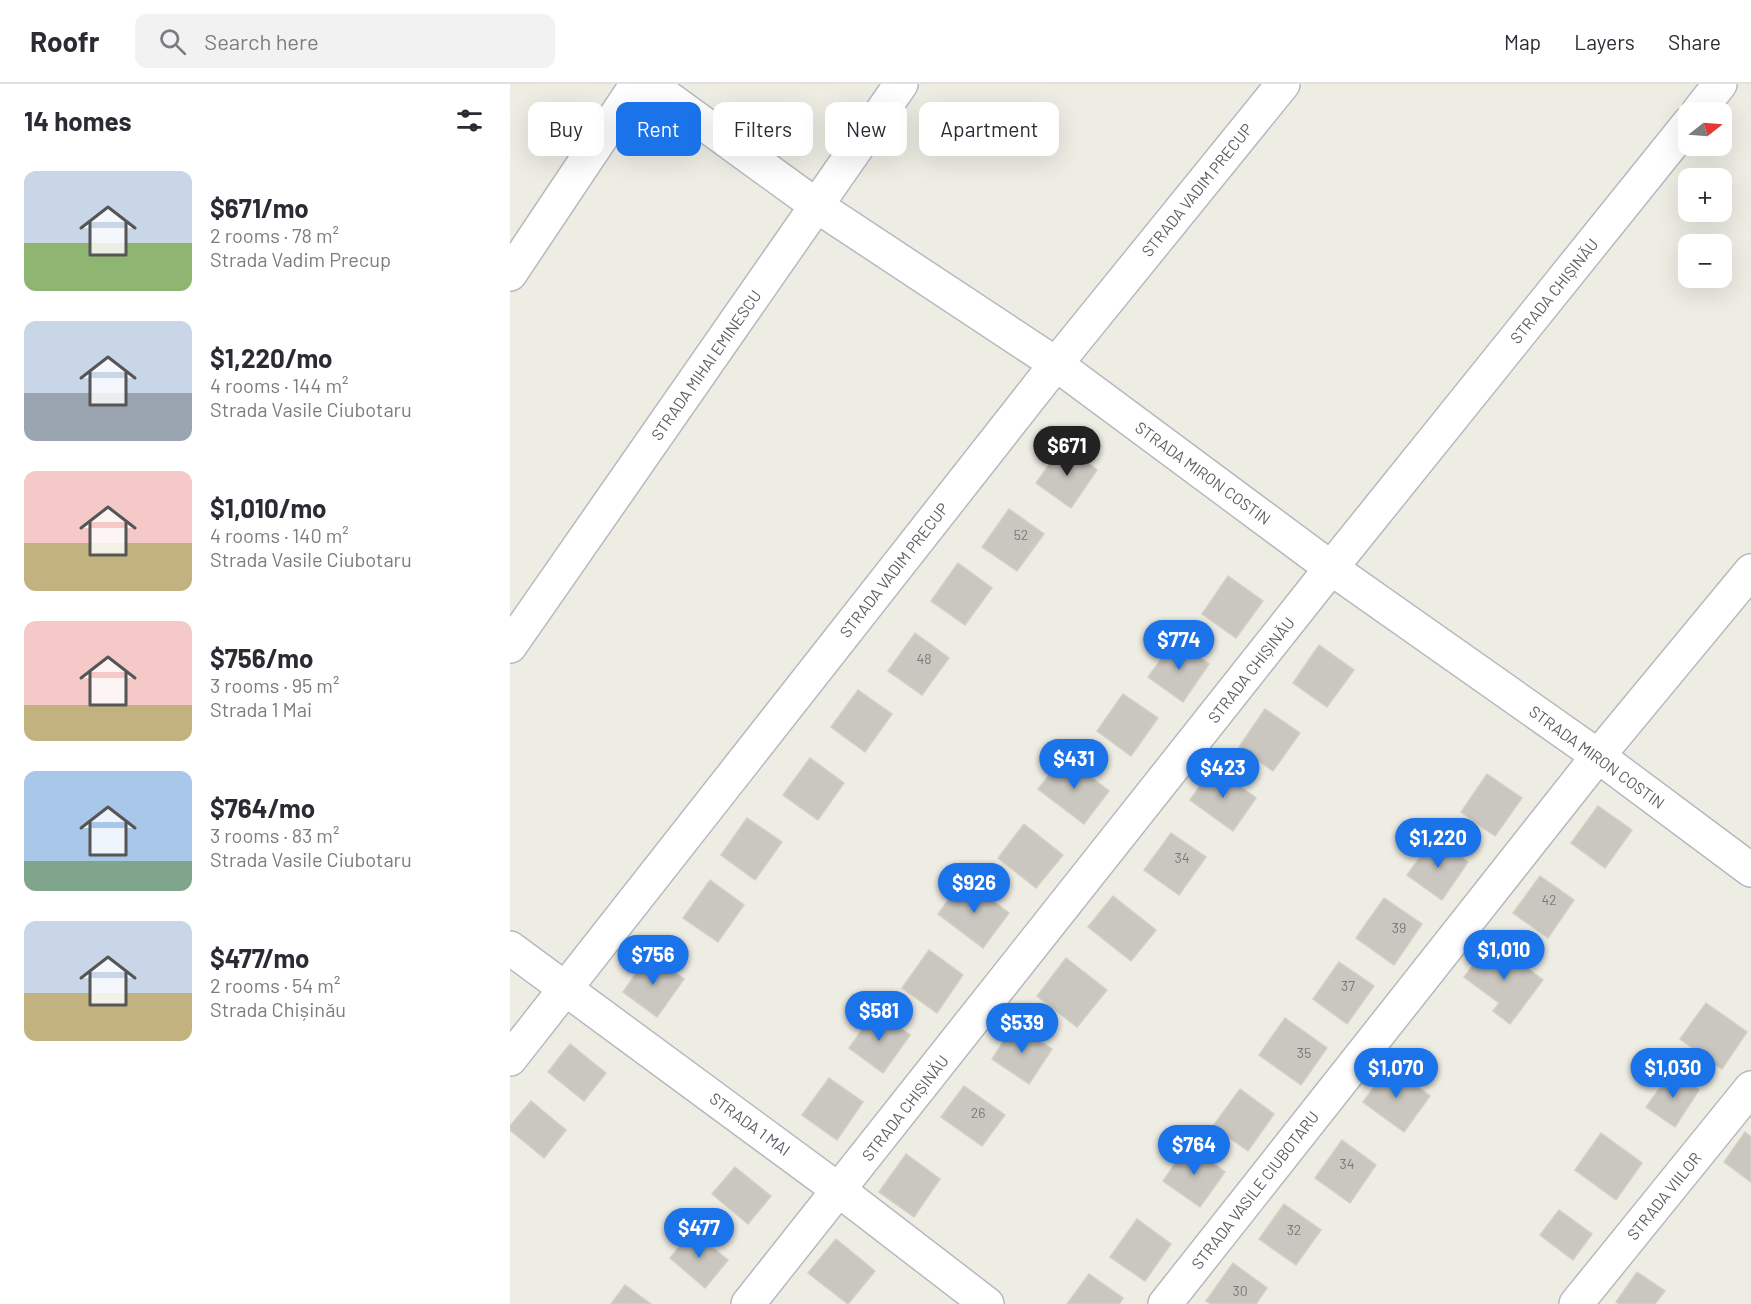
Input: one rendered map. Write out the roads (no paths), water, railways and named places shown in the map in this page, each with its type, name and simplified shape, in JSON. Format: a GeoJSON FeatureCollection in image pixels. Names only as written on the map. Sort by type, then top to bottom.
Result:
{"type":"FeatureCollection","features":[{"type":"Feature","properties":{"kind":"street"},"geometry":{"type":"LineString","coordinates":[[510,274],[637,84]]}},
{"type":"Feature","properties":{"kind":"street","name":"STRADA MIRON COSTIN"},"geometry":{"type":"LineString","coordinates":[[649,84],[817,206],[1056,364],[1331,568],[1598,756],[1751,870]]}},
{"type":"Feature","properties":{"kind":"street","name":"STRADA MIHAI EMINESCU"},"geometry":{"type":"LineString","coordinates":[[510,646],[901,84]]}},
{"type":"Feature","properties":{"kind":"street","name":"STRADA VADIM PRECUP"},"geometry":{"type":"LineString","coordinates":[[510,1059],[1056,364],[1283,84]]}},
{"type":"Feature","properties":{"kind":"street"},"geometry":{"type":"LineString","coordinates":[[1706,102],[1720,84]]}},
{"type":"Feature","properties":{"kind":"street","name":"STRADA CHIȘINĂU"},"geometry":{"type":"LineString","coordinates":[[748,1304],[840,1191],[1331,568],[1678,137]]}},
{"type":"Feature","properties":{"kind":"street","name":"STRADA VASILE CIUBOTARU"},"geometry":{"type":"LineString","coordinates":[[1165,1304],[1598,756],[1751,571]]}},
{"type":"Feature","properties":{"kind":"street","name":"STRADA 1 MAI"},"geometry":{"type":"LineString","coordinates":[[510,948],[840,1191],[987,1304]]}},
{"type":"Feature","properties":{"kind":"street","name":"STRADA VIILOR"},"geometry":{"type":"LineString","coordinates":[[1576,1304],[1751,1088]]}}]}
